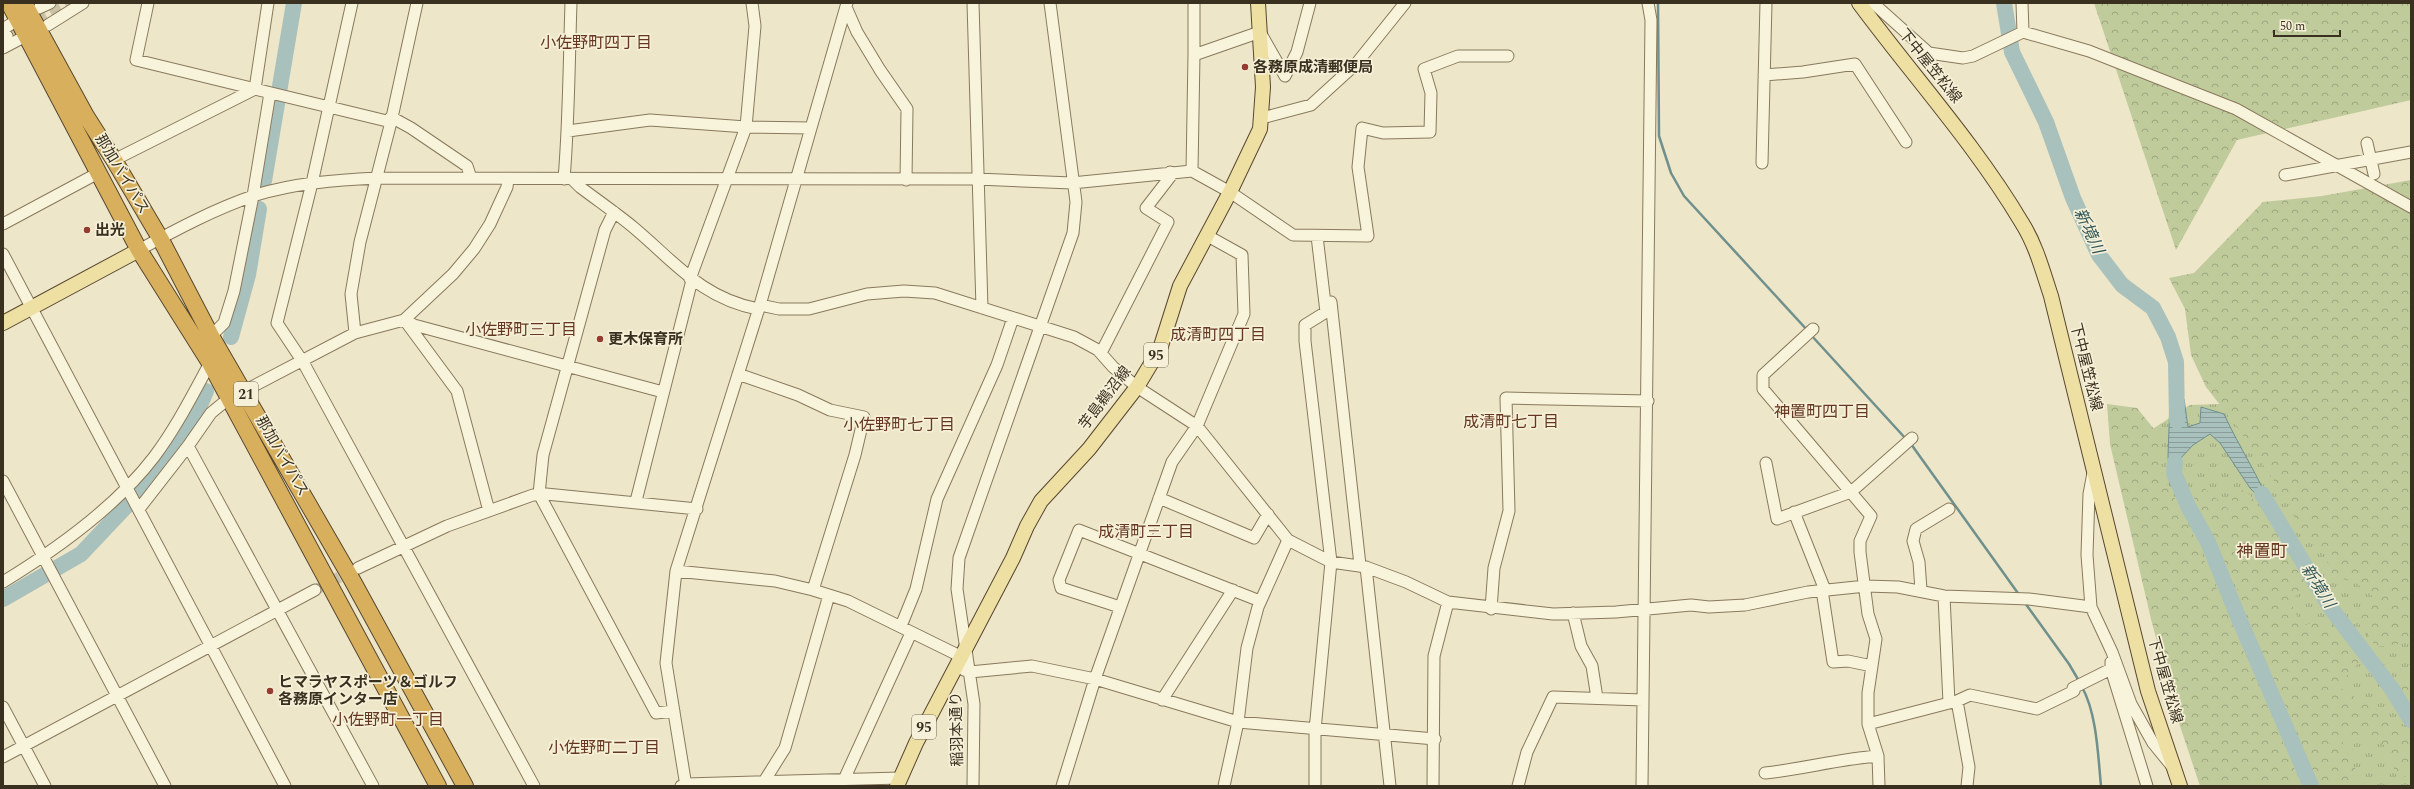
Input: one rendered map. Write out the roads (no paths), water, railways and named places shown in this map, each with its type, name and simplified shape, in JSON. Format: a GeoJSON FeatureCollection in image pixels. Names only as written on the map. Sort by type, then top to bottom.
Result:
{"type":"FeatureCollection","features":[{"type":"Feature","properties":{"kind":"highway","name":"那加バイパス"},"geometry":{"type":"LineString","coordinates":[[9,3],[100,172],[140,250],[210,363],[228,399],[438,786]]}},
{"type":"Feature","properties":{"kind":"highway","name":"那加バイパス"},"geometry":{"type":"LineString","coordinates":[[24,3],[86,116],[160,238],[211,336],[352,578],[465,786]]}},
{"type":"Feature","properties":{"kind":"highway"},"geometry":{"type":"LineString","coordinates":[[42,5],[48,25],[88,98],[86,116]]}},
{"type":"Feature","properties":{"kind":"highway"},"geometry":{"type":"LineString","coordinates":[[3,9],[9,33],[71,138],[92,158]]}},
{"type":"Feature","properties":{"kind":"main road","name":"芋島鵜沼線"},"geometry":{"type":"LineString","coordinates":[[898,782],[1041,500],[1089,449],[1137,387],[1161,346],[1180,286],[1230,192],[1260,129],[1262,118],[1263,87],[1258,3]]}},
{"type":"Feature","properties":{"kind":"main road","name":"下中屋笠松線"},"geometry":{"type":"LineString","coordinates":[[1859,3],[1952,121],[2022,224],[2037,256],[2051,296],[2148,691],[2180,786]]}},
{"type":"Feature","properties":{"kind":"main road"},"geometry":{"type":"LineString","coordinates":[[3,323],[140,250]]}},
{"type":"Feature","properties":{"kind":"street"},"geometry":{"type":"LineString","coordinates":[[48,25],[83,3]]}},
{"type":"Feature","properties":{"kind":"street"},"geometry":{"type":"LineString","coordinates":[[148,3],[136,60],[391,120],[411,128],[467,166],[471,178]]}},
{"type":"Feature","properties":{"kind":"street"},"geometry":{"type":"LineString","coordinates":[[255,89],[268,3]]}},
{"type":"Feature","properties":{"kind":"street"},"geometry":{"type":"LineString","coordinates":[[352,3],[312,183],[277,323],[303,362],[404,544],[534,786]]}},
{"type":"Feature","properties":{"kind":"street"},"geometry":{"type":"LineString","coordinates":[[355,333],[351,294],[360,242],[391,120],[417,3]]}},
{"type":"Feature","properties":{"kind":"street"},"geometry":{"type":"LineString","coordinates":[[568,179],[571,3]]}},
{"type":"Feature","properties":{"kind":"street"},"geometry":{"type":"LineString","coordinates":[[636,501],[691,279],[746,127],[755,26],[752,3]]}},
{"type":"Feature","properties":{"kind":"street"},"geometry":{"type":"LineString","coordinates":[[972,3],[982,308]]}},
{"type":"Feature","properties":{"kind":"street","name":"稲羽本通り"},"geometry":{"type":"LineString","coordinates":[[973,786],[974,704],[970,672],[964,653],[957,589],[959,558],[1041,328],[1073,233],[1076,202],[1072,183],[1050,3]]}},
{"type":"Feature","properties":{"kind":"street"},"geometry":{"type":"LineString","coordinates":[[1192,171],[1194,3]]}},
{"type":"Feature","properties":{"kind":"street"},"geometry":{"type":"LineString","coordinates":[[1262,118],[1311,105],[1356,64],[1405,3]]}},
{"type":"Feature","properties":{"kind":"street"},"geometry":{"type":"LineString","coordinates":[[1642,786],[1652,20],[1648,3]]}},
{"type":"Feature","properties":{"kind":"street"},"geometry":{"type":"LineString","coordinates":[[1762,163],[1766,3]]}},
{"type":"Feature","properties":{"kind":"street"},"geometry":{"type":"LineString","coordinates":[[1874,3],[1929,53],[1963,58],[1973,56],[2023,32],[2088,51],[2236,109],[2411,207]]}},
{"type":"Feature","properties":{"kind":"street"},"geometry":{"type":"LineString","coordinates":[[2022,3],[2023,32]]}},
{"type":"Feature","properties":{"kind":"street"},"geometry":{"type":"LineString","coordinates":[[1194,55],[1260,32],[1285,76],[1296,52],[1308,4]]}},
{"type":"Feature","properties":{"kind":"street"},"geometry":{"type":"LineString","coordinates":[[846,5],[857,32],[880,70],[907,109],[906,180]]}},
{"type":"Feature","properties":{"kind":"street"},"geometry":{"type":"LineString","coordinates":[[846,5],[759,307],[697,509],[676,572],[666,663],[684,785],[765,780],[842,783],[898,782]]}},
{"type":"Feature","properties":{"kind":"street"},"geometry":{"type":"LineString","coordinates":[[3,48],[9,33]]}},
{"type":"Feature","properties":{"kind":"street"},"geometry":{"type":"LineString","coordinates":[[140,250],[160,238],[220,208],[253,196],[312,183],[377,178],[796,180],[978,179],[1072,183],[1192,171],[1230,192],[1293,235],[1368,236],[1358,167],[1362,128],[1383,133],[1430,132],[1431,93],[1424,69],[1458,56],[1508,56]]}},
{"type":"Feature","properties":{"kind":"street"},"geometry":{"type":"LineString","coordinates":[[1764,75],[1803,72],[1855,64],[1906,142]]}},
{"type":"Feature","properties":{"kind":"street"},"geometry":{"type":"LineString","coordinates":[[114,160],[255,89]]}},
{"type":"Feature","properties":{"kind":"street"},"geometry":{"type":"LineString","coordinates":[[211,336],[224,323],[234,291],[253,196],[276,94]]}},
{"type":"Feature","properties":{"kind":"street"},"geometry":{"type":"LineString","coordinates":[[568,131],[650,120],[746,127],[811,128]]}},
{"type":"Feature","properties":{"kind":"street"},"geometry":{"type":"LineString","coordinates":[[2367,143],[2374,174]]}},
{"type":"Feature","properties":{"kind":"street"},"geometry":{"type":"LineString","coordinates":[[2285,175],[2411,152]]}},
{"type":"Feature","properties":{"kind":"street"},"geometry":{"type":"LineString","coordinates":[[3,224],[100,172]]}},
{"type":"Feature","properties":{"kind":"street"},"geometry":{"type":"LineString","coordinates":[[1101,353],[1168,222],[1146,208],[1170,177],[1170,172]]}},
{"type":"Feature","properties":{"kind":"street"},"geometry":{"type":"LineString","coordinates":[[244,392],[303,362],[355,333],[404,320],[453,274],[474,250],[507,187],[508,179]]}},
{"type":"Feature","properties":{"kind":"street"},"geometry":{"type":"LineString","coordinates":[[568,179],[614,212],[691,279],[717,296],[736,304],[779,309],[809,308],[867,294],[904,291],[935,293],[1041,328],[1074,337],[1101,353],[1113,367],[1137,387],[1197,426],[1288,540],[1331,562],[1363,566],[1406,582],[1448,602],[1491,609],[1553,614],[1616,612],[1644,608],[1691,605],[1709,607],[1744,605],[1824,590],[1866,586],[1921,590],[1944,596],[2023,599],[2091,607]]}},
{"type":"Feature","properties":{"kind":"street"},"geometry":{"type":"LineString","coordinates":[[614,212],[605,230],[569,367],[543,455],[539,494],[656,713],[674,711]]}},
{"type":"Feature","properties":{"kind":"street"},"geometry":{"type":"LineString","coordinates":[[1062,786],[1094,679],[1172,462],[1197,426],[1244,314],[1242,255],[1206,235]]}},
{"type":"Feature","properties":{"kind":"street"},"geometry":{"type":"LineString","coordinates":[[1315,786],[1315,730],[1331,562],[1305,340],[1305,325],[1326,312],[1317,236]]}},
{"type":"Feature","properties":{"kind":"street"},"geometry":{"type":"LineString","coordinates":[[3,254],[285,786]]}},
{"type":"Feature","properties":{"kind":"street"},"geometry":{"type":"LineString","coordinates":[[1322,283],[1328,282],[1390,786]]}},
{"type":"Feature","properties":{"kind":"street"},"geometry":{"type":"LineString","coordinates":[[901,626],[916,589],[937,499],[997,365],[1013,318]]}},
{"type":"Feature","properties":{"kind":"street"},"geometry":{"type":"LineString","coordinates":[[404,320],[414,325],[663,392]]}},
{"type":"Feature","properties":{"kind":"street"},"geometry":{"type":"LineString","coordinates":[[404,320],[457,391],[489,511]]}},
{"type":"Feature","properties":{"kind":"street"},"geometry":{"type":"LineString","coordinates":[[1810,331],[1763,375],[1763,389],[1871,516],[1860,542],[1863,580],[1866,586],[1868,614],[1876,639],[1868,693],[1868,724],[1878,756],[1879,786]]}},
{"type":"Feature","properties":{"kind":"street"},"geometry":{"type":"LineString","coordinates":[[3,582],[48,566],[59,548],[128,489],[154,457],[188,403],[210,363]]}},
{"type":"Feature","properties":{"kind":"street"},"geometry":{"type":"LineString","coordinates":[[738,374],[798,395],[830,410],[864,417],[855,455],[813,590]]}},
{"type":"Feature","properties":{"kind":"street"},"geometry":{"type":"LineString","coordinates":[[1491,609],[1494,568],[1509,511],[1506,398],[1648,400]]}},
{"type":"Feature","properties":{"kind":"street"},"geometry":{"type":"LineString","coordinates":[[137,506],[188,446],[211,413],[228,399]]}},
{"type":"Feature","properties":{"kind":"street"},"geometry":{"type":"LineString","coordinates":[[1766,463],[1777,519],[1851,492],[1909,440]]}},
{"type":"Feature","properties":{"kind":"street"},"geometry":{"type":"LineString","coordinates":[[188,446],[279,610],[373,786]]}},
{"type":"Feature","properties":{"kind":"street"},"geometry":{"type":"LineString","coordinates":[[2094,471],[2089,494],[2087,555],[2091,607],[2112,652],[2132,704],[2153,743],[2174,770]]}},
{"type":"Feature","properties":{"kind":"street"},"geometry":{"type":"LineString","coordinates":[[3,481],[165,786]]}},
{"type":"Feature","properties":{"kind":"street"},"geometry":{"type":"LineString","coordinates":[[358,568],[404,544],[489,511],[539,494],[636,501],[697,509]]}},
{"type":"Feature","properties":{"kind":"street"},"geometry":{"type":"LineString","coordinates":[[1159,498],[1254,538],[1268,514]]}},
{"type":"Feature","properties":{"kind":"street"},"geometry":{"type":"LineString","coordinates":[[1921,590],[1919,562],[1913,541],[1916,529],[1949,508]]}},
{"type":"Feature","properties":{"kind":"street"},"geometry":{"type":"LineString","coordinates":[[1794,512],[1824,590],[1833,662],[1848,661],[1872,666]]}},
{"type":"Feature","properties":{"kind":"street"},"geometry":{"type":"LineString","coordinates":[[1120,607],[1061,588],[1059,580],[1079,530],[1260,602]]}},
{"type":"Feature","properties":{"kind":"street"},"geometry":{"type":"LineString","coordinates":[[1224,786],[1238,722],[1247,648],[1260,602],[1288,540]]}},
{"type":"Feature","properties":{"kind":"street"},"geometry":{"type":"LineString","coordinates":[[676,572],[775,581],[813,590],[848,601],[901,626],[911,633],[964,653]]}},
{"type":"Feature","properties":{"kind":"street"},"geometry":{"type":"LineString","coordinates":[[3,757],[315,590]]}},
{"type":"Feature","properties":{"kind":"street"},"geometry":{"type":"LineString","coordinates":[[1162,700],[1233,590]]}},
{"type":"Feature","properties":{"kind":"street"},"geometry":{"type":"LineString","coordinates":[[765,780],[785,748],[829,595]]}},
{"type":"Feature","properties":{"kind":"street"},"geometry":{"type":"LineString","coordinates":[[1944,596],[1953,702],[1969,767],[1967,786]]}},
{"type":"Feature","properties":{"kind":"street"},"geometry":{"type":"LineString","coordinates":[[1433,786],[1435,739],[1434,656],[1448,602]]}},
{"type":"Feature","properties":{"kind":"street"},"geometry":{"type":"LineString","coordinates":[[1573,613],[1581,646],[1592,666],[1598,698]]}},
{"type":"Feature","properties":{"kind":"street"},"geometry":{"type":"LineString","coordinates":[[842,783],[911,633]]}},
{"type":"Feature","properties":{"kind":"street"},"geometry":{"type":"LineString","coordinates":[[2112,652],[2110,669],[2147,786]]}},
{"type":"Feature","properties":{"kind":"street"},"geometry":{"type":"LineString","coordinates":[[955,670],[962,669],[970,672],[1032,666],[1094,679],[1238,722],[1315,730],[1435,739]]}},
{"type":"Feature","properties":{"kind":"street"},"geometry":{"type":"LineString","coordinates":[[1868,724],[1953,702],[1970,695],[2037,709],[2110,669]]}},
{"type":"Feature","properties":{"kind":"street"},"geometry":{"type":"LineString","coordinates":[[1518,786],[1528,752],[1553,697],[1643,700]]}},
{"type":"Feature","properties":{"kind":"street"},"geometry":{"type":"LineString","coordinates":[[3,707],[45,786]]}},
{"type":"Feature","properties":{"kind":"street"},"geometry":{"type":"LineString","coordinates":[[1765,773],[1811,768],[1846,758],[1878,756]]}},
{"type":"Feature","properties":{"kind":"water"},"geometry":{"type":"Polygon","coordinates":[[[2184,399],[2188,427],[2200,423],[2201,407],[2224,414],[2268,499],[2273,512],[2250,488],[2220,443],[2210,434],[2193,445],[2179,460],[2183,480],[2170,486],[2168,456],[2170,400],[2184,399]]]}},
{"type":"Feature","properties":{"kind":"waterway"},"geometry":{"type":"LineString","coordinates":[[264,181],[294,3]]}},
{"type":"Feature","properties":{"kind":"waterway"},"geometry":{"type":"LineString","coordinates":[[1658,3],[1659,136],[1671,173],[1684,196],[1808,331]]}},
{"type":"Feature","properties":{"kind":"waterway","name":"新境川"},"geometry":{"type":"LineString","coordinates":[[2004,3],[2012,52],[2046,122],[2073,198],[2099,255],[2122,285],[2153,308],[2168,337],[2176,362],[2177,421]]}},
{"type":"Feature","properties":{"kind":"waterway"},"geometry":{"type":"LineString","coordinates":[[231,337],[248,275],[259,209]]}},
{"type":"Feature","properties":{"kind":"waterway"},"geometry":{"type":"LineString","coordinates":[[1811,335],[1906,439]]}},
{"type":"Feature","properties":{"kind":"waterway"},"geometry":{"type":"LineString","coordinates":[[3,599],[81,554],[149,482],[197,412],[206,391]]}},
{"type":"Feature","properties":{"kind":"waterway"},"geometry":{"type":"LineString","coordinates":[[1911,444],[2020,596]]}},
{"type":"Feature","properties":{"kind":"waterway","name":"新境川"},"geometry":{"type":"LineString","coordinates":[[2175,462],[2174,473],[2188,506],[2208,542],[2237,614],[2311,786]]}},
{"type":"Feature","properties":{"kind":"waterway","name":"新境川"},"geometry":{"type":"LineString","coordinates":[[2262,494],[2330,607],[2392,689],[2411,720]]}},
{"type":"Feature","properties":{"kind":"waterway"},"geometry":{"type":"LineString","coordinates":[[2025,603],[2069,664],[2079,681]]}},
{"type":"Feature","properties":{"kind":"waterway"},"geometry":{"type":"LineString","coordinates":[[2082,687],[2094,722],[2101,786]]}},
{"type":"Feature","properties":{"kind":"tunnel"},"geometry":{"type":"LineString","coordinates":[[7,36],[70,3]]}},
{"type":"Feature","properties":{"kind":"tunnel"},"geometry":{"type":"LineString","coordinates":[[315,590],[353,570]]}},
{"type":"Feature","properties":{"kind":"place","name":"各務原成清郵便局"},"geometry":{"type":"Point","coordinates":[1245,67]}},
{"type":"Feature","properties":{"kind":"place","name":"出光"},"geometry":{"type":"Point","coordinates":[87,230]}},
{"type":"Feature","properties":{"kind":"place","name":"更木保育所"},"geometry":{"type":"Point","coordinates":[600,339]}},
{"type":"Feature","properties":{"kind":"place","name":"ヒマラヤスポーツ＆ゴルフ 各務原インター店"},"geometry":{"type":"Point","coordinates":[270,691]}},
{"type":"Feature","properties":{"kind":"district","name":"小佐野町四丁目"},"geometry":{"type":"Point","coordinates":[596,43]}},
{"type":"Feature","properties":{"kind":"district","name":"小佐野町三丁目"},"geometry":{"type":"Point","coordinates":[521,330]}},
{"type":"Feature","properties":{"kind":"district","name":"成清町四丁目"},"geometry":{"type":"Point","coordinates":[1218,335]}},
{"type":"Feature","properties":{"kind":"district","name":"神置町四丁目"},"geometry":{"type":"Point","coordinates":[1822,412]}},
{"type":"Feature","properties":{"kind":"district","name":"成清町七丁目"},"geometry":{"type":"Point","coordinates":[1511,422]}},
{"type":"Feature","properties":{"kind":"district","name":"小佐野町七丁目"},"geometry":{"type":"Point","coordinates":[899,425]}},
{"type":"Feature","properties":{"kind":"district","name":"成清町三丁目"},"geometry":{"type":"Point","coordinates":[1146,532]}},
{"type":"Feature","properties":{"kind":"district","name":"神置町"},"geometry":{"type":"Point","coordinates":[2262,552]}},
{"type":"Feature","properties":{"kind":"district","name":"小佐野町一丁目"},"geometry":{"type":"Point","coordinates":[388,720]}},
{"type":"Feature","properties":{"kind":"district","name":"小佐野町二丁目"},"geometry":{"type":"Point","coordinates":[604,748]}}]}
